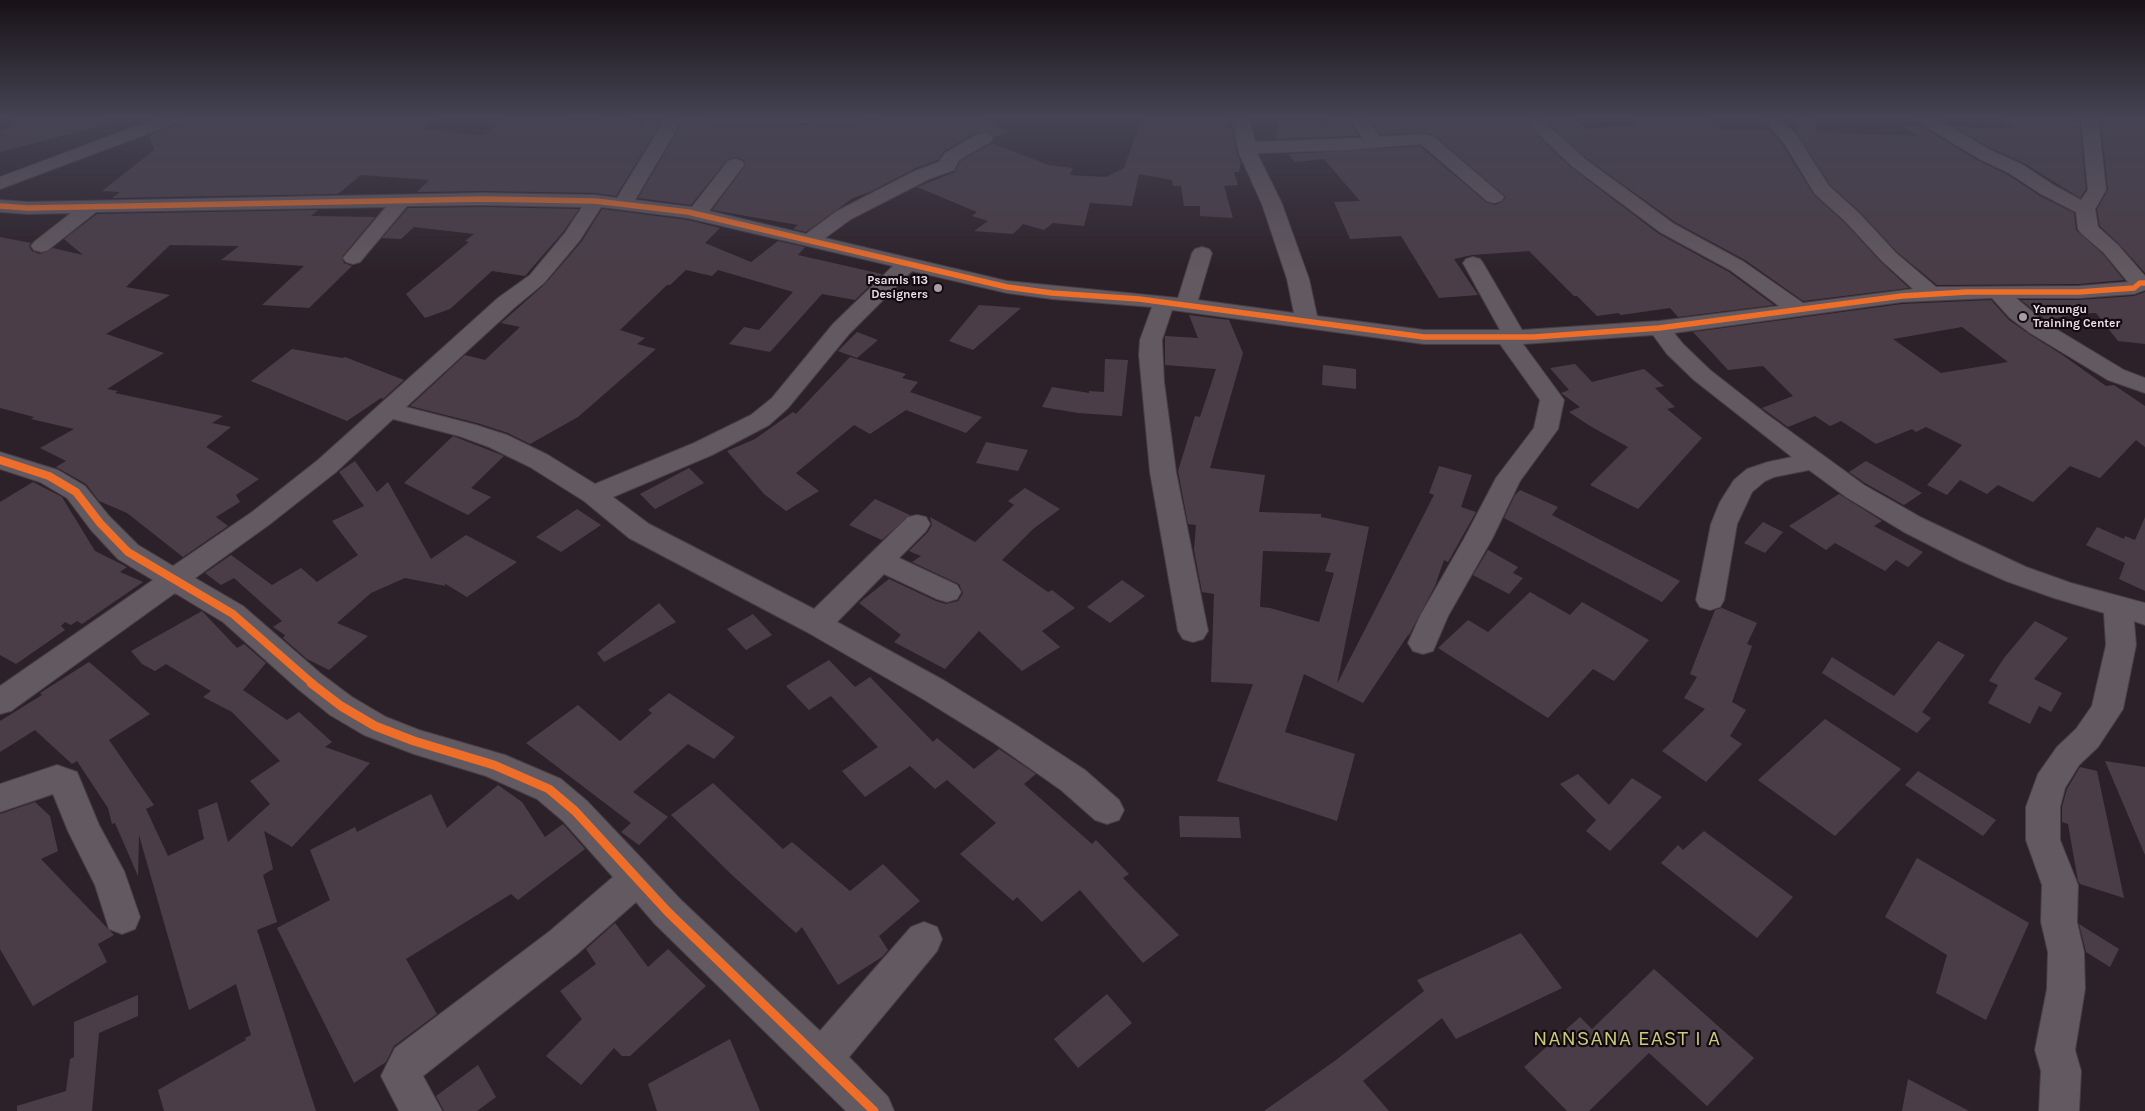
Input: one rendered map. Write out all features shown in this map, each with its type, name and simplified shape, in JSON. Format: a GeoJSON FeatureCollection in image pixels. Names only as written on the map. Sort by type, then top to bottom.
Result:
{"type":"FeatureCollection","features":[{"type":"Feature","properties":{"kind":"main road"},"geometry":{"type":"LineString","coordinates":[[0,183],[35,170]]}},
{"type":"Feature","properties":{"kind":"street"},"geometry":{"type":"LineString","coordinates":[[622,205],[643,170]]}},
{"type":"Feature","properties":{"kind":"street"},"geometry":{"type":"LineString","coordinates":[[697,214],[731,170]]}},
{"type":"Feature","properties":{"kind":"street"},"geometry":{"type":"LineString","coordinates":[[810,240],[844,215],[922,175],[936,170]]}},
{"type":"Feature","properties":{"kind":"street"},"geometry":{"type":"LineString","coordinates":[[1255,170],[1272,204],[1285,239],[1298,279],[1307,322]]}},
{"type":"Feature","properties":{"kind":"street"},"geometry":{"type":"LineString","coordinates":[[1464,170],[1494,197]]}},
{"type":"Feature","properties":{"kind":"street"},"geometry":{"type":"LineString","coordinates":[[1588,170],[1666,228],[1737,266],[1799,310]]}},
{"type":"Feature","properties":{"kind":"street"},"geometry":{"type":"LineString","coordinates":[[1810,170],[1822,190],[1852,217],[1889,257],[1931,294]]}},
{"type":"Feature","properties":{"kind":"street"},"geometry":{"type":"LineString","coordinates":[[2017,170],[2048,190],[2086,209]]}},
{"type":"Feature","properties":{"kind":"street"},"geometry":{"type":"LineString","coordinates":[[0,206],[28,208],[484,199],[595,201],[697,214],[985,283],[1022,290],[1175,304],[1424,337],[1511,338],[1659,328],[1931,294],[2134,288],[2142,283],[2111,249],[2088,229],[2086,209],[2097,190],[2096,170]]}},
{"type":"Feature","properties":{"kind":"street"},"geometry":{"type":"LineString","coordinates":[[353,258],[402,200]]}},
{"type":"Feature","properties":{"kind":"street"},"geometry":{"type":"LineString","coordinates":[[0,702],[300,488],[506,303],[537,279],[573,236],[595,201]]}},
{"type":"Feature","properties":{"kind":"street"},"geometry":{"type":"LineString","coordinates":[[41,246],[91,207]]}},
{"type":"Feature","properties":{"kind":"street"},"geometry":{"type":"LineString","coordinates":[[1193,632],[1162,472],[1150,355],[1152,340],[1175,304],[1202,253]]}},
{"type":"Feature","properties":{"kind":"street"},"geometry":{"type":"LineString","coordinates":[[1423,643],[1434,616],[1478,539],[1509,478],[1546,428],[1552,400],[1511,338],[1473,263]]}},
{"type":"Feature","properties":{"kind":"street"},"geometry":{"type":"LineString","coordinates":[[593,495],[702,449],[760,420],[780,403],[841,330],[908,264]]}},
{"type":"Feature","properties":{"kind":"street"},"geometry":{"type":"LineString","coordinates":[[1998,292],[2018,313],[2038,328],[2116,375],[2145,386]]}},
{"type":"Feature","properties":{"kind":"street"},"geometry":{"type":"LineString","coordinates":[[1659,328],[1675,350],[1702,376],[1812,461],[1864,496],[1913,525],[1969,554],[2016,574],[2064,591],[2132,610],[2107,709],[2087,738],[2068,756],[2050,784],[2043,807],[2043,840],[2060,885],[2059,922],[2066,952],[2066,989],[2055,1050],[2061,1071],[2059,1111]]}},
{"type":"Feature","properties":{"kind":"street"},"geometry":{"type":"LineString","coordinates":[[388,410],[467,430],[498,441],[539,461],[593,495],[639,530],[656,540],[817,624],[934,690],[1020,743],[1073,780],[1107,810]]}},
{"type":"Feature","properties":{"kind":"street"},"geometry":{"type":"LineString","coordinates":[[0,460],[49,476],[76,492],[100,523],[128,552],[232,614],[308,682],[341,706],[375,726],[414,742],[494,765],[549,789],[575,811],[668,912],[874,1111]]}},
{"type":"Feature","properties":{"kind":"street"},"geometry":{"type":"LineString","coordinates":[[1710,600],[1724,524],[1733,502],[1743,486],[1756,475],[1768,470],[1812,461]]}},
{"type":"Feature","properties":{"kind":"street"},"geometry":{"type":"LineString","coordinates":[[817,624],[917,524]]}},
{"type":"Feature","properties":{"kind":"street"},"geometry":{"type":"LineString","coordinates":[[880,561],[947,592]]}},
{"type":"Feature","properties":{"kind":"street"},"geometry":{"type":"LineString","coordinates":[[0,798],[57,778],[65,782],[85,831],[112,882],[122,917]]}},
{"type":"Feature","properties":{"kind":"street"},"geometry":{"type":"LineString","coordinates":[[422,1111],[401,1076],[409,1062],[563,943],[637,878]]}},
{"type":"Feature","properties":{"kind":"street"},"geometry":{"type":"LineString","coordinates":[[822,1059],[924,939]]}},
{"type":"Feature","properties":{"kind":"building"},"geometry":{"type":"Polygon","coordinates":[[[129,170],[632,170],[616,196],[595,193],[417,192],[429,180],[361,175],[338,194],[112,198],[120,192],[102,191],[129,170]]]}},
{"type":"Feature","properties":{"kind":"building"},"geometry":{"type":"Polygon","coordinates":[[[655,170],[719,170],[691,205],[638,198],[655,170]]]}},
{"type":"Feature","properties":{"kind":"building"},"geometry":{"type":"Polygon","coordinates":[[[742,170],[912,170],[870,192],[853,198],[806,232],[793,229],[798,225],[712,210],[742,170]]]}},
{"type":"Feature","properties":{"kind":"building"},"geometry":{"type":"Polygon","coordinates":[[[956,170],[1072,170],[1070,175],[1106,177],[1120,170],[1239,170],[1239,172],[1234,172],[1238,185],[1224,186],[1233,218],[1200,216],[1200,206],[1184,206],[1181,186],[1173,186],[1172,180],[1139,174],[1132,206],[1090,203],[1084,226],[1053,223],[1044,230],[1023,224],[1013,234],[974,231],[988,221],[972,216],[977,212],[917,187],[955,172],[956,170]]]}},
{"type":"Feature","properties":{"kind":"building"},"geometry":{"type":"Polygon","coordinates":[[[1333,170],[1448,170],[1486,202],[1495,205],[1502,202],[1506,197],[1474,170],[1574,170],[1659,234],[1729,272],[1774,305],[1678,317],[1670,308],[1621,315],[1618,313],[1597,316],[1529,251],[1472,255],[1454,259],[1478,295],[1439,298],[1401,236],[1350,239],[1334,202],[1360,201],[1333,170]]]}},
{"type":"Feature","properties":{"kind":"building"},"geometry":{"type":"Polygon","coordinates":[[[1602,170],[1798,170],[1814,195],[1844,222],[1881,262],[1909,288],[1803,301],[1745,260],[1675,222],[1602,170]]]}},
{"type":"Feature","properties":{"kind":"building"},"geometry":{"type":"Polygon","coordinates":[[[1820,170],[1997,170],[2040,196],[2074,213],[2076,230],[2103,254],[2124,280],[2079,284],[1937,285],[1897,252],[1860,212],[1830,185],[1820,170]]]}},
{"type":"Feature","properties":{"kind":"building"},"geometry":{"type":"Polygon","coordinates":[[[2035,170],[2084,170],[2086,189],[2080,198],[2035,170]]]}},
{"type":"Feature","properties":{"kind":"building"},"geometry":{"type":"Polygon","coordinates":[[[2106,170],[2145,170],[2145,273],[2100,226],[2097,209],[2108,190],[2106,170]]]}},
{"type":"Feature","properties":{"kind":"building"},"geometry":{"type":"Polygon","coordinates":[[[408,208],[579,209],[563,232],[525,276],[492,271],[450,309],[425,318],[406,294],[469,242],[465,241],[474,234],[414,227],[401,239],[382,238],[408,208]]]}},
{"type":"Feature","properties":{"kind":"building"},"geometry":{"type":"Polygon","coordinates":[[[602,209],[688,220],[720,228],[705,243],[751,262],[778,241],[805,247],[798,255],[882,274],[855,300],[822,294],[770,352],[729,344],[744,327],[759,330],[793,292],[718,270],[712,276],[686,270],[670,285],[667,285],[620,330],[645,338],[637,344],[656,349],[578,417],[530,444],[508,433],[477,423],[410,406],[465,355],[485,360],[520,327],[501,323],[545,284],[582,241],[602,209]]]}},
{"type":"Feature","properties":{"kind":"building"},"geometry":{"type":"Polygon","coordinates":[[[318,210],[311,216],[375,217],[342,257],[344,263],[352,266],[309,308],[262,305],[304,266],[221,260],[239,246],[170,245],[126,287],[170,295],[106,334],[164,353],[107,389],[118,391],[115,393],[223,416],[212,423],[231,427],[206,447],[259,479],[236,495],[240,502],[216,517],[228,526],[183,557],[127,513],[99,501],[86,484],[56,467],[66,461],[40,448],[74,429],[31,419],[34,417],[0,408],[0,237],[31,243],[29,246],[32,251],[40,254],[53,248],[83,255],[64,239],[97,214],[318,210]]]}},
{"type":"Feature","properties":{"kind":"building"},"geometry":{"type":"Polygon","coordinates":[[[2145,292],[2145,344],[2118,341],[2096,313],[2077,314],[2046,320],[2021,300],[2079,300],[2134,296],[2145,292]]]}},
{"type":"Feature","properties":{"kind":"building"},"geometry":{"type":"Polygon","coordinates":[[[1991,300],[2009,320],[2029,334],[2106,386],[2114,385],[2145,406],[2145,447],[2136,440],[2100,478],[2070,466],[2033,502],[1998,485],[1987,494],[1960,480],[1947,495],[1927,485],[1962,445],[1926,427],[1916,432],[1912,429],[1876,444],[1841,421],[1830,426],[1815,416],[1788,427],[1762,408],[1793,396],[1763,366],[1728,370],[1693,332],[1902,304],[1991,300]],[[1962,327],[1893,339],[1941,373],[2008,362],[1962,327]]]}},
{"type":"Feature","properties":{"kind":"building"},"geometry":{"type":"Polygon","coordinates":[[[979,305],[1021,308],[973,350],[949,341],[979,305]]]}},
{"type":"Feature","properties":{"kind":"building"},"geometry":{"type":"Polygon","coordinates":[[[1189,315],[1229,320],[1243,353],[1210,468],[1265,475],[1259,512],[1321,514],[1321,517],[1369,527],[1337,684],[1434,495],[1429,493],[1439,466],[1472,475],[1461,507],[1476,512],[1448,562],[1444,560],[1435,586],[1409,635],[1363,703],[1304,674],[1285,732],[1355,754],[1337,821],[1217,781],[1253,684],[1211,682],[1214,594],[1202,592],[1194,550],[1196,525],[1188,524],[1178,471],[1195,416],[1200,417],[1216,369],[1165,365],[1165,336],[1198,338],[1189,315]],[[1263,551],[1260,607],[1319,622],[1334,573],[1325,571],[1331,553],[1263,551]]]}},
{"type":"Feature","properties":{"kind":"building"},"geometry":{"type":"Polygon","coordinates":[[[857,332],[878,340],[857,358],[838,351],[857,332]]]}},
{"type":"Feature","properties":{"kind":"building"},"geometry":{"type":"Polygon","coordinates":[[[292,349],[345,357],[404,380],[383,399],[381,398],[347,421],[251,381],[292,349]]]}},
{"type":"Feature","properties":{"kind":"building"},"geometry":{"type":"Polygon","coordinates":[[[850,357],[906,374],[902,378],[918,382],[910,392],[982,417],[966,433],[906,410],[870,434],[854,425],[796,473],[819,491],[786,511],[764,494],[727,451],[755,439],[793,412],[796,414],[850,357]]]}},
{"type":"Feature","properties":{"kind":"building"},"geometry":{"type":"Polygon","coordinates":[[[1105,359],[1128,360],[1122,416],[1078,413],[1042,407],[1052,387],[1089,393],[1089,391],[1104,392],[1105,359]]]}},
{"type":"Feature","properties":{"kind":"building"},"geometry":{"type":"Polygon","coordinates":[[[1575,364],[1592,382],[1644,369],[1664,386],[1655,388],[1675,407],[1667,409],[1702,438],[1638,509],[1590,485],[1628,447],[1569,412],[1580,407],[1561,393],[1569,390],[1550,368],[1575,364]]]}},
{"type":"Feature","properties":{"kind":"building"},"geometry":{"type":"Polygon","coordinates":[[[1323,365],[1356,369],[1356,389],[1322,385],[1323,365]]]}},
{"type":"Feature","properties":{"kind":"building"},"geometry":{"type":"Polygon","coordinates":[[[453,436],[504,456],[471,488],[491,497],[468,515],[404,483],[453,436]]]}},
{"type":"Feature","properties":{"kind":"building"},"geometry":{"type":"Polygon","coordinates":[[[986,442],[1028,450],[1018,471],[976,463],[986,442]]]}},
{"type":"Feature","properties":{"kind":"building"},"geometry":{"type":"Polygon","coordinates":[[[355,461],[377,492],[388,482],[431,559],[466,535],[517,562],[467,597],[444,583],[446,586],[405,578],[371,593],[337,623],[368,636],[329,670],[307,659],[283,638],[285,635],[273,627],[282,621],[234,578],[221,585],[205,573],[231,555],[272,585],[301,568],[317,582],[358,555],[332,521],[364,506],[339,472],[355,461]]]}},
{"type":"Feature","properties":{"kind":"building"},"geometry":{"type":"Polygon","coordinates":[[[1866,461],[1922,493],[1904,505],[1849,472],[1866,461]]]}},
{"type":"Feature","properties":{"kind":"building"},"geometry":{"type":"Polygon","coordinates":[[[689,468],[704,483],[655,509],[640,494],[689,468]]]}},
{"type":"Feature","properties":{"kind":"building"},"geometry":{"type":"Polygon","coordinates":[[[33,482],[62,497],[95,551],[127,567],[120,572],[143,582],[82,624],[77,621],[71,625],[65,622],[61,626],[65,630],[16,664],[0,655],[0,502],[33,482]]]}},
{"type":"Feature","properties":{"kind":"building"},"geometry":{"type":"Polygon","coordinates":[[[1025,488],[1060,509],[1033,529],[1002,560],[1048,592],[1052,590],[1075,608],[1042,631],[1060,647],[1022,671],[979,631],[945,669],[894,642],[901,635],[859,603],[889,579],[946,604],[958,601],[963,593],[959,584],[912,562],[921,556],[909,551],[928,532],[932,525],[930,517],[975,542],[1014,505],[1008,501],[1025,488]]]}},
{"type":"Feature","properties":{"kind":"building"},"geometry":{"type":"Polygon","coordinates":[[[1520,490],[1558,507],[1552,515],[1680,581],[1662,602],[1504,518],[1515,495],[1520,490]]]}},
{"type":"Feature","properties":{"kind":"building"},"geometry":{"type":"Polygon","coordinates":[[[1839,494],[1882,521],[1874,526],[1923,552],[1908,567],[1896,560],[1885,571],[1835,543],[1826,550],[1789,526],[1839,494]]]}},
{"type":"Feature","properties":{"kind":"building"},"geometry":{"type":"Polygon","coordinates":[[[875,499],[910,515],[882,540],[849,525],[875,499]]]}},
{"type":"Feature","properties":{"kind":"building"},"geometry":{"type":"Polygon","coordinates":[[[577,509],[601,525],[561,552],[536,537],[577,509]]]}},
{"type":"Feature","properties":{"kind":"building"},"geometry":{"type":"Polygon","coordinates":[[[2145,517],[2145,591],[2119,579],[2125,563],[2086,545],[2097,527],[2124,539],[2125,536],[2135,540],[2145,517]]]}},
{"type":"Feature","properties":{"kind":"building"},"geometry":{"type":"Polygon","coordinates":[[[1763,522],[1783,532],[1765,553],[1744,543],[1763,522]]]}},
{"type":"Feature","properties":{"kind":"building"},"geometry":{"type":"Polygon","coordinates":[[[1488,550],[1518,567],[1513,573],[1523,578],[1509,594],[1473,575],[1488,550]]]}},
{"type":"Feature","properties":{"kind":"building"},"geometry":{"type":"Polygon","coordinates":[[[1122,580],[1145,596],[1110,623],[1087,607],[1122,580]]]}},
{"type":"Feature","properties":{"kind":"building"},"geometry":{"type":"Polygon","coordinates":[[[1530,592],[1570,615],[1582,602],[1649,640],[1614,681],[1593,669],[1548,718],[1438,648],[1468,620],[1488,632],[1530,592]]]}},
{"type":"Feature","properties":{"kind":"building"},"geometry":{"type":"Polygon","coordinates":[[[659,603],[676,622],[604,662],[597,653],[659,603]]]}},
{"type":"Feature","properties":{"kind":"building"},"geometry":{"type":"Polygon","coordinates":[[[1722,608],[1757,623],[1747,644],[1752,646],[1732,702],[1746,710],[1730,736],[1742,744],[1706,782],[1662,751],[1705,709],[1684,698],[1697,677],[1690,674],[1715,610],[1722,608]]]}},
{"type":"Feature","properties":{"kind":"building"},"geometry":{"type":"Polygon","coordinates":[[[202,611],[237,648],[244,644],[266,663],[243,690],[287,720],[299,712],[332,742],[325,747],[370,763],[292,847],[264,831],[273,869],[263,875],[277,922],[257,930],[316,1111],[164,1111],[158,1090],[246,1040],[245,1038],[251,1035],[236,984],[189,1010],[139,835],[138,876],[115,823],[112,824],[108,808],[77,761],[72,764],[35,730],[0,752],[0,721],[42,695],[40,693],[89,662],[150,714],[109,740],[154,805],[146,809],[168,856],[204,839],[198,810],[217,802],[228,842],[270,804],[250,781],[280,761],[232,712],[203,697],[211,691],[166,664],[155,671],[142,664],[131,651],[202,611]]]}},
{"type":"Feature","properties":{"kind":"building"},"geometry":{"type":"Polygon","coordinates":[[[753,614],[772,635],[746,650],[727,629],[753,614]]]}},
{"type":"Feature","properties":{"kind":"building"},"geometry":{"type":"Polygon","coordinates":[[[2035,621],[2068,638],[2034,679],[2062,693],[2051,712],[2039,706],[2030,724],[1988,703],[1998,685],[1989,681],[2004,658],[2035,621]]]}},
{"type":"Feature","properties":{"kind":"building"},"geometry":{"type":"Polygon","coordinates":[[[1938,641],[1965,655],[1922,712],[1931,718],[1917,733],[1822,673],[1832,657],[1894,696],[1938,641]]]}},
{"type":"Feature","properties":{"kind":"building"},"geometry":{"type":"Polygon","coordinates":[[[829,660],[855,687],[870,677],[933,742],[937,738],[974,769],[999,749],[1036,774],[1024,784],[1092,844],[1096,840],[1129,874],[1123,878],[1179,935],[1143,963],[1080,890],[1042,922],[1017,897],[1013,901],[960,854],[996,823],[947,780],[935,789],[910,766],[865,797],[842,771],[878,747],[831,696],[809,710],[786,686],[829,660]]]}},
{"type":"Feature","properties":{"kind":"building"},"geometry":{"type":"Polygon","coordinates":[[[669,693],[735,737],[714,759],[688,744],[633,792],[668,817],[639,845],[621,832],[631,823],[526,743],[578,705],[620,741],[652,713],[648,710],[669,693]]]}},
{"type":"Feature","properties":{"kind":"building"},"geometry":{"type":"Polygon","coordinates":[[[1825,719],[1901,769],[1835,836],[1758,780],[1825,719]]]}},
{"type":"Feature","properties":{"kind":"building"},"geometry":{"type":"Polygon","coordinates":[[[2105,761],[2145,767],[2145,855],[2105,761]]]}},
{"type":"Feature","properties":{"kind":"building"},"geometry":{"type":"Polygon","coordinates":[[[2080,767],[2097,771],[2124,898],[2080,884],[2078,881],[2068,824],[2062,822],[2062,807],[2067,789],[2080,767]]]}},
{"type":"Feature","properties":{"kind":"building"},"geometry":{"type":"Polygon","coordinates":[[[1918,771],[1996,820],[1983,836],[1905,785],[1918,771]]]}},
{"type":"Feature","properties":{"kind":"building"},"geometry":{"type":"Polygon","coordinates":[[[1578,774],[1609,805],[1632,778],[1662,797],[1610,851],[1586,831],[1596,820],[1560,784],[1578,774]]]}},
{"type":"Feature","properties":{"kind":"building"},"geometry":{"type":"Polygon","coordinates":[[[713,783],[783,849],[792,842],[850,891],[883,864],[920,901],[879,936],[888,950],[882,957],[838,985],[802,927],[796,933],[732,875],[671,815],[713,783]]]}},
{"type":"Feature","properties":{"kind":"building"},"geometry":{"type":"Polygon","coordinates":[[[498,785],[522,802],[545,837],[563,824],[585,849],[518,900],[511,894],[406,959],[437,1014],[394,1046],[386,1062],[354,1083],[277,928],[330,900],[310,850],[355,827],[357,832],[431,794],[447,828],[498,785]]]}},
{"type":"Feature","properties":{"kind":"building"},"geometry":{"type":"Polygon","coordinates":[[[35,802],[50,816],[58,851],[41,859],[114,935],[98,944],[107,962],[33,1006],[0,949],[0,814],[35,802]]]}},
{"type":"Feature","properties":{"kind":"building"},"geometry":{"type":"Polygon","coordinates":[[[1179,816],[1239,817],[1241,838],[1180,837],[1179,816]]]}},
{"type":"Feature","properties":{"kind":"building"},"geometry":{"type":"Polygon","coordinates":[[[1704,831],[1793,897],[1757,938],[1661,863],[1678,845],[1683,850],[1704,831]]]}},
{"type":"Feature","properties":{"kind":"building"},"geometry":{"type":"Polygon","coordinates":[[[1917,858],[2029,923],[1986,1020],[1936,993],[1947,955],[1885,917],[1917,858]]]}},
{"type":"Feature","properties":{"kind":"building"},"geometry":{"type":"Polygon","coordinates":[[[615,923],[648,967],[668,949],[706,986],[630,1056],[622,1056],[614,1048],[581,1085],[546,1056],[582,1019],[560,991],[596,964],[586,949],[615,923]]]}},
{"type":"Feature","properties":{"kind":"building"},"geometry":{"type":"Polygon","coordinates":[[[2079,924],[2119,949],[2110,967],[2086,952],[2079,924]]]}},
{"type":"Feature","properties":{"kind":"building"},"geometry":{"type":"Polygon","coordinates":[[[1521,933],[1562,988],[1456,1039],[1442,1018],[1363,1081],[1389,1111],[1264,1111],[1336,1060],[1424,991],[1417,980],[1521,933]]]}},
{"type":"Feature","properties":{"kind":"building"},"geometry":{"type":"Polygon","coordinates":[[[1654,969],[1754,1058],[1707,1106],[1649,1053],[1589,1111],[1567,1111],[1524,1067],[1580,1017],[1592,1029],[1654,969]]]}},
{"type":"Feature","properties":{"kind":"building"},"geometry":{"type":"Polygon","coordinates":[[[1107,994],[1132,1023],[1078,1068],[1054,1039],[1107,994]]]}},
{"type":"Feature","properties":{"kind":"building"},"geometry":{"type":"Polygon","coordinates":[[[138,995],[138,1016],[99,1033],[92,1111],[17,1111],[17,1106],[66,1091],[70,1059],[74,1057],[74,1022],[138,995]]]}},
{"type":"Feature","properties":{"kind":"building"},"geometry":{"type":"Polygon","coordinates":[[[730,1039],[760,1111],[657,1111],[648,1084],[730,1039]]]}},
{"type":"Feature","properties":{"kind":"building"},"geometry":{"type":"Polygon","coordinates":[[[478,1065],[496,1097],[477,1111],[444,1111],[436,1096],[478,1065]]]}},
{"type":"Feature","properties":{"kind":"building"},"geometry":{"type":"Polygon","coordinates":[[[1908,1079],[1969,1111],[1902,1111],[1908,1079]]]}},
{"type":"Feature","properties":{"kind":"cycle path"},"geometry":{"type":"LineString","coordinates":[[0,206],[28,208],[483,199],[595,201],[688,212],[1007,287],[1052,293],[1139,299],[1424,337],[1534,337],[1659,328],[1902,296],[1967,292],[2079,292],[2134,288],[2140,283],[2145,283]]}},
{"type":"Feature","properties":{"kind":"cycle path"},"geometry":{"type":"LineString","coordinates":[[0,460],[49,476],[76,492],[100,523],[128,552],[233,614],[309,681],[341,706],[375,726],[414,741],[494,765],[549,789],[575,811],[668,912],[874,1111]]}},
{"type":"Feature","properties":{"kind":"place","name":"Psamls 113 Designers"},"geometry":{"type":"Point","coordinates":[938,288]}},
{"type":"Feature","properties":{"kind":"place","name":"Yamungu Training Center"},"geometry":{"type":"Point","coordinates":[2023,317]}},
{"type":"Feature","properties":{"kind":"district","name":"NANSANA EAST I A"},"geometry":{"type":"Point","coordinates":[1627,1039]}}]}
